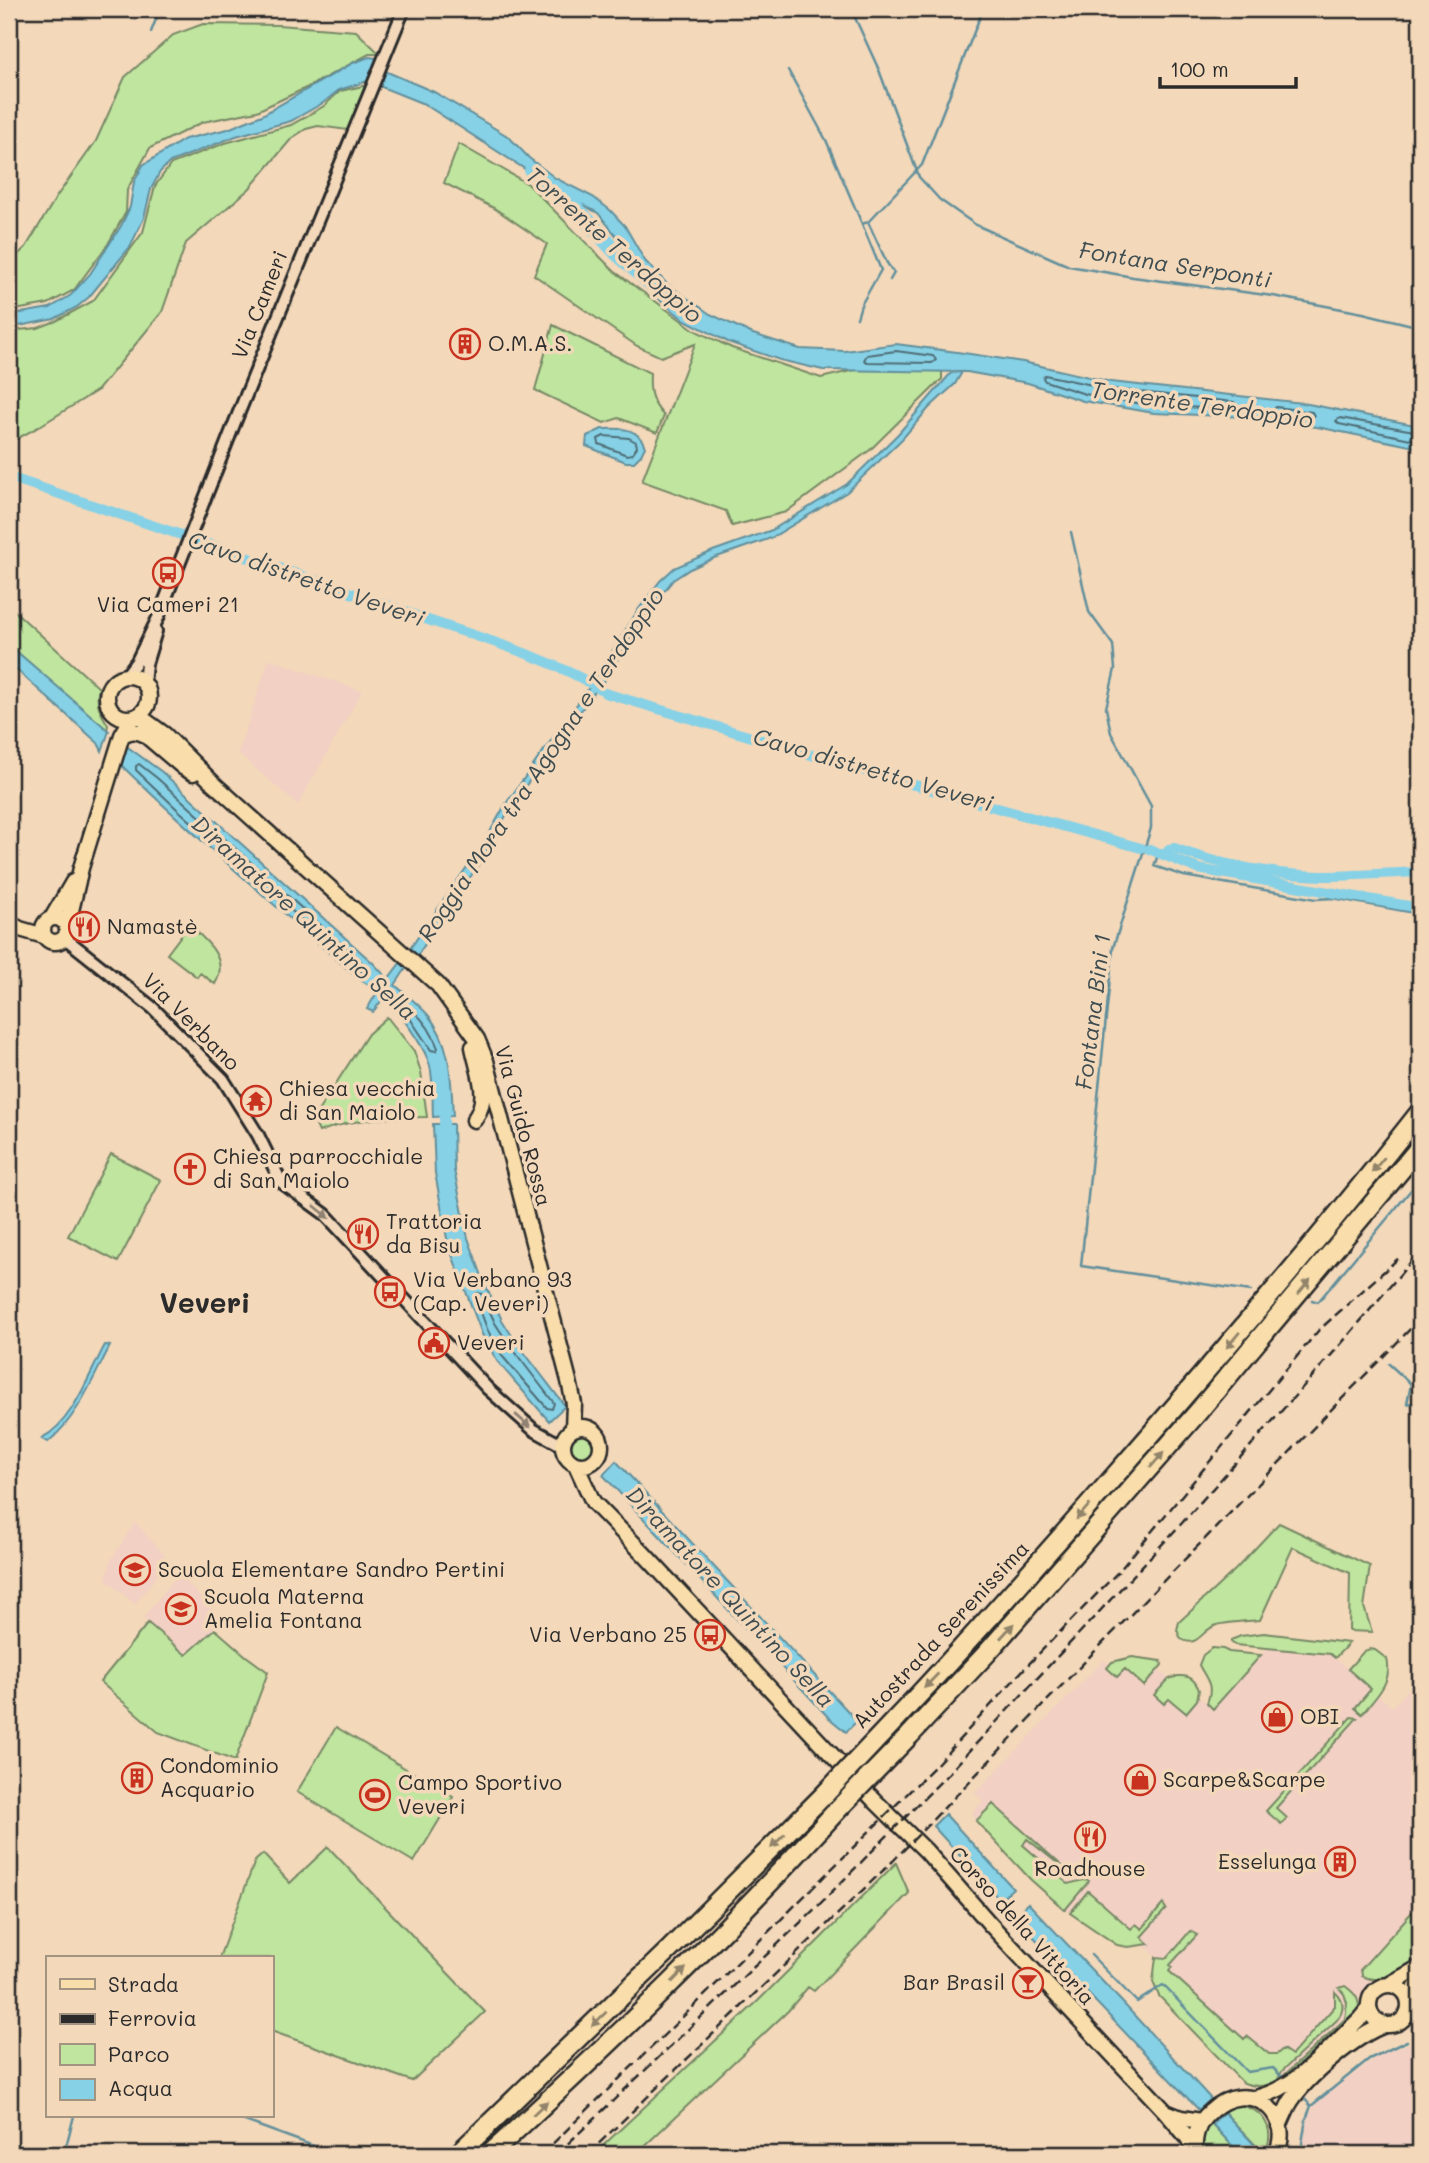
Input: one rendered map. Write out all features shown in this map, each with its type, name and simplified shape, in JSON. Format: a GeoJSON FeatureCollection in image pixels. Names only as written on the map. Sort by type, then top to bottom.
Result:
{"type":"FeatureCollection","features":[{"type":"Feature","properties":{"kind":"highway","name":"Autostrada Serenissima"},"geometry":{"type":"LineString","coordinates":[[458,2154],[669,1950],[826,1793],[972,1639],[1179,1404],[1420,1112]]}},
{"type":"Feature","properties":{"kind":"highway","name":"Autostrada Serenissima"},"geometry":{"type":"LineString","coordinates":[[490,2154],[651,2002],[776,1878],[987,1653],[1171,1444],[1420,1147]]}},
{"type":"Feature","properties":{"kind":"highway"},"geometry":{"type":"LineString","coordinates":[[615,1991],[669,1950]]}},
{"type":"Feature","properties":{"kind":"main road"},"geometry":{"type":"LineString","coordinates":[[81,869],[47,926],[47,940],[55,943],[66,933],[81,869],[122,735],[149,694],[145,684],[135,678],[125,677],[113,682],[107,694],[109,707],[134,714]]}},
{"type":"Feature","properties":{"kind":"main road","name":"Via Guido Rossa"},"geometry":{"type":"LineString","coordinates":[[134,714],[164,735],[212,783],[438,985],[477,1039],[486,1061],[579,1428]]}},
{"type":"Feature","properties":{"kind":"main road"},"geometry":{"type":"LineString","coordinates":[[122,735],[131,731],[144,734],[184,768],[212,783]]}},
{"type":"Feature","properties":{"kind":"main road"},"geometry":{"type":"LineString","coordinates":[[9,921],[20,929],[47,926],[62,920],[66,933]]}},
{"type":"Feature","properties":{"kind":"main road"},"geometry":{"type":"LineString","coordinates":[[465,1022],[483,1096],[482,1108],[474,1121]]}},
{"type":"Feature","properties":{"kind":"main road"},"geometry":{"type":"LineString","coordinates":[[576,1465],[588,1465],[601,1452],[601,1441],[595,1432],[579,1428],[567,1434],[563,1446],[566,1458],[576,1465],[593,1502],[645,1555]]}},
{"type":"Feature","properties":{"kind":"main road"},"geometry":{"type":"LineString","coordinates":[[593,1462],[593,1481],[599,1497],[645,1555]]}},
{"type":"Feature","properties":{"kind":"main road","name":"Corso della Vittoria"},"geometry":{"type":"LineString","coordinates":[[645,1555],[874,1800],[926,1851],[997,1932],[1165,2111],[1188,2138],[1195,2153]]}},
{"type":"Feature","properties":{"kind":"main road"},"geometry":{"type":"LineString","coordinates":[[1385,2025],[1374,2019],[1369,2008],[1374,1992],[1420,1967]]}},
{"type":"Feature","properties":{"kind":"main road"},"geometry":{"type":"LineString","coordinates":[[1409,2000],[1420,1980]]}},
{"type":"Feature","properties":{"kind":"main road"},"geometry":{"type":"LineString","coordinates":[[1195,2153],[1196,2131],[1202,2119],[1217,2105],[1230,2098],[1254,2098],[1293,2089],[1374,2029],[1397,2024],[1406,2017],[1409,2000],[1403,1989],[1390,1984]]}},
{"type":"Feature","properties":{"kind":"main road"},"geometry":{"type":"LineString","coordinates":[[1279,2126],[1293,2089],[1369,2008]]}},
{"type":"Feature","properties":{"kind":"main road"},"geometry":{"type":"LineString","coordinates":[[1254,2098],[1272,2111],[1279,2126],[1276,2154]]}},
{"type":"Feature","properties":{"kind":"main road"},"geometry":{"type":"LineString","coordinates":[[1165,2111],[1181,2118],[1202,2119]]}},
{"type":"Feature","properties":{"kind":"street","name":"Via Cameri"},"geometry":{"type":"LineString","coordinates":[[158,618],[404,9]]}},
{"type":"Feature","properties":{"kind":"street"},"geometry":{"type":"LineString","coordinates":[[125,677],[137,661],[158,618]]}},
{"type":"Feature","properties":{"kind":"street"},"geometry":{"type":"LineString","coordinates":[[145,684],[146,664],[156,634],[158,618]]}},
{"type":"Feature","properties":{"kind":"street","name":"Via Verbano"},"geometry":{"type":"LineString","coordinates":[[66,933],[153,1008],[223,1079],[258,1135],[281,1182],[326,1214],[488,1389],[534,1430],[563,1446]]}},
{"type":"Feature","properties":{"kind":"shaded area"},"geometry":{"type":"Polygon","coordinates":[[[269,659],[362,691],[298,805],[238,753],[269,659]]]}},
{"type":"Feature","properties":{"kind":"shaded area","name":"Scuola Elementare Sandro Pertini"},"geometry":{"type":"Polygon","coordinates":[[[135,1522],[169,1560],[135,1604],[106,1579],[111,1560],[135,1522]]]}},
{"type":"Feature","properties":{"kind":"shaded area","name":"Scuola Materna Amelia Fontana"},"geometry":{"type":"Polygon","coordinates":[[[179,1573],[223,1623],[186,1655],[143,1618],[179,1573]]]}},
{"type":"Feature","properties":{"kind":"shaded area"},"geometry":{"type":"Polygon","coordinates":[[[1267,1648],[1330,1654],[1392,1707],[1408,1690],[1420,1683],[1420,1958],[1394,1976],[1374,1980],[1358,1999],[1359,2006],[1353,2015],[1282,2081],[1252,2087],[1234,2075],[1159,1996],[1153,1982],[1156,1957],[1145,1946],[1117,1945],[1070,1913],[1031,1880],[977,1822],[972,1813],[983,1801],[975,1793],[1104,1660],[1109,1664],[1132,1657],[1161,1661],[1162,1665],[1158,1670],[1169,1679],[1183,1675],[1193,1679],[1199,1690],[1198,1696],[1213,1709],[1267,1648]]]}},
{"type":"Feature","properties":{"kind":"shaded area"},"geometry":{"type":"Polygon","coordinates":[[[1420,2040],[1420,2154],[1305,2154],[1303,2142],[1308,2116],[1315,2104],[1372,2060],[1420,2040]]]}},
{"type":"Feature","properties":{"kind":"green space"},"geometry":{"type":"Polygon","coordinates":[[[203,24],[278,25],[356,31],[380,54],[369,54],[257,111],[203,122],[150,148],[127,190],[126,212],[108,244],[74,290],[48,304],[9,311],[9,263],[26,247],[57,196],[96,141],[125,77],[173,35],[203,24]]]}},
{"type":"Feature","properties":{"kind":"green space"},"geometry":{"type":"Polygon","coordinates":[[[368,85],[348,130],[318,126],[306,129],[292,138],[249,189],[186,243],[162,312],[98,390],[9,443],[9,331],[38,328],[93,301],[143,232],[155,186],[171,164],[225,143],[291,125],[324,106],[340,91],[368,85]]]}},
{"type":"Feature","properties":{"kind":"green space"},"geometry":{"type":"Polygon","coordinates":[[[459,144],[528,184],[614,271],[696,331],[732,348],[821,378],[859,369],[942,371],[942,379],[870,450],[786,512],[732,526],[726,511],[642,481],[695,344],[661,357],[637,346],[534,275],[547,244],[494,208],[444,183],[459,144]]]}},
{"type":"Feature","properties":{"kind":"green space"},"geometry":{"type":"Polygon","coordinates":[[[553,325],[650,373],[652,396],[664,416],[657,433],[619,418],[604,423],[535,390],[553,325]]]}},
{"type":"Feature","properties":{"kind":"green space"},"geometry":{"type":"Polygon","coordinates":[[[9,606],[99,688],[98,703],[108,725],[107,730],[9,645],[9,606]]]}},
{"type":"Feature","properties":{"kind":"green space"},"geometry":{"type":"Polygon","coordinates":[[[189,925],[209,944],[218,958],[219,975],[215,984],[200,973],[197,977],[167,954],[189,925]]]}},
{"type":"Feature","properties":{"kind":"green space"},"geometry":{"type":"Polygon","coordinates":[[[387,1017],[414,1051],[421,1072],[427,1117],[359,1121],[319,1132],[313,1119],[368,1034],[387,1017]]]}},
{"type":"Feature","properties":{"kind":"green space"},"geometry":{"type":"Polygon","coordinates":[[[111,1154],[161,1180],[118,1262],[68,1236],[111,1154]]]}},
{"type":"Feature","properties":{"kind":"green space"},"geometry":{"type":"Polygon","coordinates":[[[582,1433],[591,1437],[595,1446],[591,1455],[582,1459],[573,1455],[569,1446],[573,1437],[582,1433]]]}},
{"type":"Feature","properties":{"kind":"green space"},"geometry":{"type":"Polygon","coordinates":[[[1279,1523],[1370,1566],[1364,1607],[1372,1632],[1349,1631],[1350,1573],[1293,1547],[1260,1620],[1218,1625],[1191,1642],[1181,1639],[1177,1630],[1179,1622],[1236,1569],[1279,1523]]]}},
{"type":"Feature","properties":{"kind":"green space"},"geometry":{"type":"Polygon","coordinates":[[[148,1623],[186,1655],[215,1629],[268,1672],[235,1761],[158,1732],[100,1682],[148,1623]]]}},
{"type":"Feature","properties":{"kind":"green space"},"geometry":{"type":"Polygon","coordinates":[[[1264,1633],[1349,1643],[1335,1658],[1330,1654],[1235,1645],[1231,1642],[1241,1636],[1264,1633]]]}},
{"type":"Feature","properties":{"kind":"green space"},"geometry":{"type":"Polygon","coordinates":[[[1212,1648],[1261,1655],[1213,1709],[1207,1703],[1210,1687],[1199,1665],[1203,1655],[1212,1648]]]}},
{"type":"Feature","properties":{"kind":"green space"},"geometry":{"type":"Polygon","coordinates":[[[1370,1649],[1387,1659],[1388,1675],[1378,1695],[1362,1714],[1355,1708],[1371,1689],[1348,1669],[1364,1651],[1370,1649]]]}},
{"type":"Feature","properties":{"kind":"green space"},"geometry":{"type":"Polygon","coordinates":[[[1132,1657],[1161,1661],[1162,1665],[1144,1686],[1125,1669],[1117,1677],[1107,1668],[1112,1662],[1132,1657]]]}},
{"type":"Feature","properties":{"kind":"green space"},"geometry":{"type":"Polygon","coordinates":[[[1178,1676],[1191,1679],[1199,1690],[1197,1700],[1186,1713],[1169,1699],[1164,1704],[1154,1695],[1169,1679],[1178,1676]]]}},
{"type":"Feature","properties":{"kind":"green space"},"geometry":{"type":"Polygon","coordinates":[[[1351,1717],[1357,1718],[1276,1808],[1287,1818],[1281,1824],[1266,1811],[1351,1717]]]}},
{"type":"Feature","properties":{"kind":"green space","name":"Campo Sportivo Veveri"},"geometry":{"type":"Polygon","coordinates":[[[336,1727],[453,1797],[414,1862],[297,1792],[336,1727]]]}},
{"type":"Feature","properties":{"kind":"green space"},"geometry":{"type":"Polygon","coordinates":[[[993,1804],[1071,1874],[1027,1839],[1023,1845],[1068,1884],[1087,1879],[1089,1881],[1065,1910],[1031,1880],[976,1821],[993,1804]]]}},
{"type":"Feature","properties":{"kind":"green space"},"geometry":{"type":"Polygon","coordinates":[[[328,1847],[485,2012],[412,2081],[273,2032],[273,1956],[220,1956],[255,1861],[263,1854],[290,1883],[328,1847]]]}},
{"type":"Feature","properties":{"kind":"green space"},"geometry":{"type":"Polygon","coordinates":[[[896,1863],[909,1893],[814,1991],[808,1987],[788,2011],[636,2154],[594,2154],[758,2001],[896,1863]]]}},
{"type":"Feature","properties":{"kind":"green space"},"geometry":{"type":"Polygon","coordinates":[[[1088,1891],[1131,1929],[1136,1924],[1142,1929],[1163,1904],[1166,1909],[1141,1937],[1149,1944],[1128,1947],[1117,1945],[1070,1913],[1088,1891]]]}},
{"type":"Feature","properties":{"kind":"green space"},"geometry":{"type":"Polygon","coordinates":[[[1420,1909],[1420,1958],[1393,1976],[1370,1979],[1362,1976],[1361,1969],[1412,1912],[1416,1914],[1420,1909]]]}},
{"type":"Feature","properties":{"kind":"green space"},"geometry":{"type":"Polygon","coordinates":[[[1190,1931],[1197,1935],[1170,1965],[1172,1967],[1169,1971],[1244,2039],[1247,2036],[1269,2054],[1277,2054],[1283,2049],[1292,2055],[1335,2006],[1335,1992],[1341,1999],[1342,2010],[1337,2020],[1282,2071],[1276,2083],[1259,2086],[1242,2082],[1159,1996],[1153,1982],[1156,1957],[1167,1958],[1190,1931]]]}},
{"type":"Feature","properties":{"kind":"green space"},"geometry":{"type":"Polygon","coordinates":[[[1345,1986],[1356,1997],[1359,2006],[1357,2010],[1282,2081],[1281,2078],[1345,2019],[1347,2003],[1339,1988],[1345,1986]]]}},
{"type":"Feature","properties":{"kind":"green space"},"geometry":{"type":"Polygon","coordinates":[[[1238,2105],[1255,2111],[1266,2122],[1269,2137],[1264,2154],[1221,2109],[1238,2105]]]}},
{"type":"Feature","properties":{"kind":"green space"},"geometry":{"type":"Polygon","coordinates":[[[1208,2122],[1240,2154],[1204,2154],[1202,2138],[1208,2122]]]}},
{"type":"Feature","properties":{"kind":"water"},"geometry":{"type":"Polygon","coordinates":[[[369,57],[377,58],[368,81],[339,90],[323,103],[291,121],[236,136],[170,162],[160,172],[151,189],[144,218],[130,247],[89,297],[54,319],[9,328],[9,315],[50,308],[71,295],[90,274],[121,226],[130,207],[134,182],[143,165],[185,139],[228,129],[262,115],[353,63],[369,57]]]}},
{"type":"Feature","properties":{"kind":"water"},"geometry":{"type":"Polygon","coordinates":[[[385,71],[434,92],[509,137],[529,158],[555,178],[593,197],[625,226],[645,261],[667,284],[710,314],[753,334],[800,349],[845,351],[896,344],[1023,362],[1111,382],[1303,403],[1420,426],[1420,448],[1317,427],[1246,417],[1154,413],[1083,401],[1028,383],[967,372],[823,370],[780,360],[728,342],[683,319],[662,302],[648,287],[618,238],[598,213],[565,195],[424,104],[379,86],[385,71]]]}},
{"type":"Feature","properties":{"kind":"water"},"geometry":{"type":"Polygon","coordinates":[[[962,372],[955,384],[847,492],[771,538],[714,558],[673,580],[642,619],[601,686],[593,682],[638,610],[660,581],[674,568],[772,530],[847,484],[898,434],[951,373],[962,372]]]}},
{"type":"Feature","properties":{"kind":"water"},"geometry":{"type":"Polygon","coordinates":[[[602,429],[634,432],[645,447],[641,455],[634,462],[626,462],[586,446],[587,436],[602,429]]]}},
{"type":"Feature","properties":{"kind":"water"},"geometry":{"type":"Polygon","coordinates":[[[9,645],[109,731],[102,751],[98,743],[9,663],[9,645]]]}},
{"type":"Feature","properties":{"kind":"water"},"geometry":{"type":"Polygon","coordinates":[[[590,686],[596,690],[513,803],[479,864],[417,956],[409,950],[485,841],[505,805],[590,686]]]}},
{"type":"Feature","properties":{"kind":"water"},"geometry":{"type":"Polygon","coordinates":[[[125,745],[162,772],[388,979],[401,962],[407,967],[395,985],[428,1015],[442,1038],[449,1063],[453,1116],[433,1117],[432,1078],[427,1058],[411,1030],[390,1003],[384,997],[373,1012],[367,1009],[378,991],[359,979],[268,899],[119,763],[125,745]]]}},
{"type":"Feature","properties":{"kind":"water"},"geometry":{"type":"Polygon","coordinates":[[[433,1124],[453,1124],[454,1170],[468,1238],[486,1287],[514,1339],[565,1406],[549,1421],[497,1361],[482,1334],[448,1244],[435,1173],[433,1124]]]}},
{"type":"Feature","properties":{"kind":"water"},"geometry":{"type":"Polygon","coordinates":[[[105,1345],[110,1346],[84,1397],[68,1421],[48,1442],[42,1438],[63,1421],[105,1345]]]}},
{"type":"Feature","properties":{"kind":"water"},"geometry":{"type":"Polygon","coordinates":[[[616,1461],[857,1721],[846,1732],[829,1718],[603,1475],[616,1461]]]}},
{"type":"Feature","properties":{"kind":"water"},"geometry":{"type":"Polygon","coordinates":[[[945,1814],[1013,1888],[1000,1900],[933,1826],[945,1814]]]}},
{"type":"Feature","properties":{"kind":"water"},"geometry":{"type":"Polygon","coordinates":[[[1028,1903],[1211,2099],[1199,2110],[1029,1932],[1015,1915],[1028,1903]]]}},
{"type":"Feature","properties":{"kind":"water"},"geometry":{"type":"Polygon","coordinates":[[[1224,2112],[1263,2154],[1240,2154],[1212,2124],[1224,2112]]]}},
{"type":"Feature","properties":{"kind":"waterway"},"geometry":{"type":"LineString","coordinates":[[151,32],[160,9]]}},
{"type":"Feature","properties":{"kind":"waterway","name":"Fontana Serponti"},"geometry":{"type":"LineString","coordinates":[[851,9],[879,70],[919,177],[940,200],[976,225],[1069,266],[1273,296],[1420,327]]}},
{"type":"Feature","properties":{"kind":"waterway","name":"Fontana Serponti"},"geometry":{"type":"LineString","coordinates":[[857,318],[861,305],[881,270],[862,224],[868,222],[922,165],[983,9]]}},
{"type":"Feature","properties":{"kind":"waterway"},"geometry":{"type":"LineString","coordinates":[[788,70],[826,140],[862,224]]}},
{"type":"Feature","properties":{"kind":"waterway","name":"Torrente Terdoppio"},"geometry":{"type":"LineString","coordinates":[[532,171],[572,204],[617,253],[653,285]]}},
{"type":"Feature","properties":{"kind":"waterway"},"geometry":{"type":"LineString","coordinates":[[868,222],[894,273],[890,280]]}},
{"type":"Feature","properties":{"kind":"waterway","name":"Cavo distretto Veveri"},"geometry":{"type":"LineString","coordinates":[[9,477],[511,648],[580,677],[600,689]]}},
{"type":"Feature","properties":{"kind":"waterway","name":"Fontana Bini 1"},"geometry":{"type":"LineString","coordinates":[[1071,532],[1089,612],[1113,645],[1115,669],[1106,708],[1111,733],[1151,806],[1151,828],[1113,948],[1081,1266],[1251,1291]]}},
{"type":"Feature","properties":{"kind":"waterway","name":"Cavo distretto Veveri"},"geometry":{"type":"LineString","coordinates":[[605,693],[875,774],[1141,848]]}},
{"type":"Feature","properties":{"kind":"waterway"},"geometry":{"type":"LineString","coordinates":[[1167,855],[1169,849],[1174,848],[1228,864],[1304,875],[1420,872]]}},
{"type":"Feature","properties":{"kind":"waterway"},"geometry":{"type":"LineString","coordinates":[[1149,849],[1198,869],[1420,908]]}},
{"type":"Feature","properties":{"kind":"waterway","name":"Cavo distretto Veveri"},"geometry":{"type":"LineString","coordinates":[[1159,852],[1154,866],[1184,876],[1420,914]]}},
{"type":"Feature","properties":{"kind":"waterway","name":"Diramatore Quintino Sella"},"geometry":{"type":"LineString","coordinates":[[444,1103],[444,1137]]}},
{"type":"Feature","properties":{"kind":"waterway"},"geometry":{"type":"LineString","coordinates":[[1312,1300],[1318,1302],[1420,1179]]}},
{"type":"Feature","properties":{"kind":"waterway","name":"Fontana Bini 1"},"geometry":{"type":"LineString","coordinates":[[1389,1364],[1411,1384],[1407,1404],[1420,1401]]}},
{"type":"Feature","properties":{"kind":"waterway"},"geometry":{"type":"LineString","coordinates":[[1091,1955],[1137,2002],[1163,1985],[1247,2072],[1273,2068],[1284,2079]]}},
{"type":"Feature","properties":{"kind":"waterway"},"geometry":{"type":"LineString","coordinates":[[1303,2154],[1302,2143],[1311,2106],[1369,2059],[1407,2041]]}},
{"type":"Feature","properties":{"kind":"waterway"},"geometry":{"type":"LineString","coordinates":[[1302,2096],[1311,2106]]}},
{"type":"Feature","properties":{"kind":"waterway"},"geometry":{"type":"LineString","coordinates":[[64,2154],[73,2118]]}},
{"type":"Feature","properties":{"kind":"waterway"},"geometry":{"type":"LineString","coordinates":[[236,2118],[330,2152]]}},
{"type":"Feature","properties":{"kind":"railway"},"geometry":{"type":"LineString","coordinates":[[557,2154],[819,1905],[947,1775],[1182,1523],[1420,1251]]}},
{"type":"Feature","properties":{"kind":"railway"},"geometry":{"type":"LineString","coordinates":[[542,2154],[936,1765],[1119,1571],[1318,1331],[1401,1256]]}},
{"type":"Feature","properties":{"kind":"railway"},"geometry":{"type":"LineString","coordinates":[[588,2154],[893,1861],[1420,1319]]}},
{"type":"Feature","properties":{"kind":"place","name":"O.M.A.S."},"geometry":{"type":"Point","coordinates":[465,344]}},
{"type":"Feature","properties":{"kind":"place","name":"Via Cameri 21"},"geometry":{"type":"Point","coordinates":[168,573]}},
{"type":"Feature","properties":{"kind":"place","name":"Namastè"},"geometry":{"type":"Point","coordinates":[84,927]}},
{"type":"Feature","properties":{"kind":"place","name":"Chiesa vecchia di San Maiolo"},"geometry":{"type":"Point","coordinates":[256,1101]}},
{"type":"Feature","properties":{"kind":"place","name":"Chiesa parrocchiale di San Maiolo"},"geometry":{"type":"Point","coordinates":[190,1169]}},
{"type":"Feature","properties":{"kind":"place","name":"Trattoria da Bisu"},"geometry":{"type":"Point","coordinates":[363,1234]}},
{"type":"Feature","properties":{"kind":"place","name":"Via Verbano 93 (Cap. Veveri)"},"geometry":{"type":"Point","coordinates":[390,1292]}},
{"type":"Feature","properties":{"kind":"place","name":"Veveri"},"geometry":{"type":"Point","coordinates":[434,1343]}},
{"type":"Feature","properties":{"kind":"place","name":"Scuola Elementare Sandro Pertini"},"geometry":{"type":"Point","coordinates":[135,1570]}},
{"type":"Feature","properties":{"kind":"place","name":"Scuola Materna Amelia Fontana"},"geometry":{"type":"Point","coordinates":[181,1609]}},
{"type":"Feature","properties":{"kind":"place","name":"Via Verbano 25"},"geometry":{"type":"Point","coordinates":[710,1635]}},
{"type":"Feature","properties":{"kind":"place","name":"OBI"},"geometry":{"type":"Point","coordinates":[1277,1717]}},
{"type":"Feature","properties":{"kind":"place","name":"Condominio Acquario"},"geometry":{"type":"Point","coordinates":[137,1778]}},
{"type":"Feature","properties":{"kind":"place","name":"Scarpe&Scarpe"},"geometry":{"type":"Point","coordinates":[1140,1780]}},
{"type":"Feature","properties":{"kind":"place","name":"Campo Sportivo Veveri"},"geometry":{"type":"Point","coordinates":[375,1795]}},
{"type":"Feature","properties":{"kind":"place","name":"Roadhouse"},"geometry":{"type":"Point","coordinates":[1090,1837]}},
{"type":"Feature","properties":{"kind":"place","name":"Esselunga"},"geometry":{"type":"Point","coordinates":[1340,1862]}},
{"type":"Feature","properties":{"kind":"place","name":"Bar Brasil"},"geometry":{"type":"Point","coordinates":[1028,1983]}},
{"type":"Feature","properties":{"kind":"district","name":"Veveri"},"geometry":{"type":"Point","coordinates":[205,1303]}},
{"type":"Feature","properties":{"kind":"water label","name":"Roggia Mora tra Agogna e Terdoppio"},"geometry":{"type":"Point","coordinates":[541,765]}}]}
